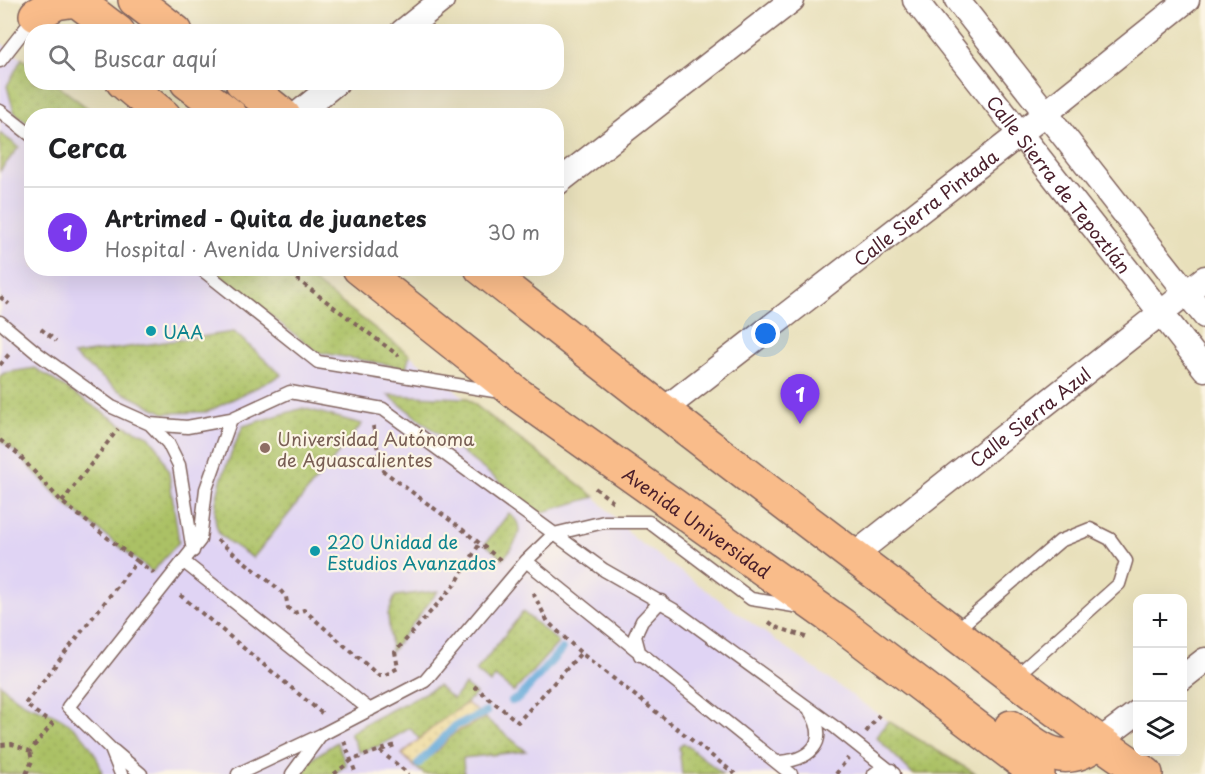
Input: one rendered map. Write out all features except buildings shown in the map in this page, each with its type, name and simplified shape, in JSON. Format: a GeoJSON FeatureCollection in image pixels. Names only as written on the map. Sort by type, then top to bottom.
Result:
{"type":"FeatureCollection","features":[{"type":"Feature","properties":{"kind":"main road"},"geometry":{"type":"LineString","coordinates":[[38,15],[56,3],[76,0],[108,24]]}},
{"type":"Feature","properties":{"kind":"main road"},"geometry":{"type":"LineString","coordinates":[[135,0],[166,24]]}},
{"type":"Feature","properties":{"kind":"main road"},"geometry":{"type":"LineString","coordinates":[[133,90],[154,108]]}},
{"type":"Feature","properties":{"kind":"main road"},"geometry":{"type":"LineString","coordinates":[[197,90],[221,108]]}},
{"type":"Feature","properties":{"kind":"main road"},"geometry":{"type":"LineString","coordinates":[[252,90],[274,108]]}},
{"type":"Feature","properties":{"kind":"main road","name":"Avenida Universidad"},"geometry":{"type":"LineString","coordinates":[[368,276],[520,396],[824,625],[1038,774]]}},
{"type":"Feature","properties":{"kind":"main road"},"geometry":{"type":"LineString","coordinates":[[490,276],[662,411],[1098,742],[1146,774]]}},
{"type":"Feature","properties":{"kind":"main road"},"geometry":{"type":"LineString","coordinates":[[824,625],[861,629],[892,641],[1045,752],[1058,756],[1071,756],[1090,749],[1098,742]]}},
{"type":"Feature","properties":{"kind":"street"},"geometry":{"type":"LineString","coordinates":[[412,24],[442,0]]}},
{"type":"Feature","properties":{"kind":"street"},"geometry":{"type":"LineString","coordinates":[[564,178],[792,0]]}},
{"type":"Feature","properties":{"kind":"street","name":"Calle Sierra de Tepoztlán"},"geometry":{"type":"LineString","coordinates":[[915,0],[1205,369]]}},
{"type":"Feature","properties":{"kind":"street","name":"Calle Sierra de Tepoztlán"},"geometry":{"type":"LineString","coordinates":[[957,0],[1046,112],[1196,285],[1205,316]]}},
{"type":"Feature","properties":{"kind":"street","name":"Calle Sierra Pintada"},"geometry":{"type":"LineString","coordinates":[[662,411],[1021,133],[1187,0]]}},
{"type":"Feature","properties":{"kind":"street"},"geometry":{"type":"LineString","coordinates":[[305,108],[327,90]]}},
{"type":"Feature","properties":{"kind":"street","name":"Calle Sierra Azul"},"geometry":{"type":"LineString","coordinates":[[853,556],[1196,285]]}},
{"type":"Feature","properties":{"kind":"street"},"geometry":{"type":"LineString","coordinates":[[1187,674],[1205,660]]}},
{"type":"Feature","properties":{"kind":"street"},"geometry":{"type":"LineString","coordinates":[[1098,742],[1133,715]]}},
{"type":"Feature","properties":{"kind":"lane"},"geometry":{"type":"LineString","coordinates":[[0,61],[24,32]]}},
{"type":"Feature","properties":{"kind":"lane"},"geometry":{"type":"LineString","coordinates":[[0,111],[24,130]]}},
{"type":"Feature","properties":{"kind":"lane"},"geometry":{"type":"LineString","coordinates":[[210,276],[318,362],[520,396]]}},
{"type":"Feature","properties":{"kind":"lane"},"geometry":{"type":"LineString","coordinates":[[0,322],[37,353],[112,407],[150,424],[187,426],[231,419],[290,392],[383,409],[604,570],[661,601],[893,772]]}},
{"type":"Feature","properties":{"kind":"lane"},"geometry":{"type":"LineString","coordinates":[[141,774],[68,707],[200,540],[206,489],[231,419]]}},
{"type":"Feature","properties":{"kind":"lane"},"geometry":{"type":"LineString","coordinates":[[150,424],[168,443],[179,465],[193,550]]}},
{"type":"Feature","properties":{"kind":"lane"},"geometry":{"type":"LineString","coordinates":[[238,774],[321,735],[425,681],[526,561],[554,534],[604,522],[649,522],[751,599],[824,625]]}},
{"type":"Feature","properties":{"kind":"lane"},"geometry":{"type":"LineString","coordinates":[[954,632],[1060,541],[1090,529],[1110,539],[1126,561],[1119,584],[1014,678]]}},
{"type":"Feature","properties":{"kind":"lane"},"geometry":{"type":"LineString","coordinates":[[526,561],[640,655],[791,774]]}},
{"type":"Feature","properties":{"kind":"lane"},"geometry":{"type":"LineString","coordinates":[[184,562],[370,710]]}},
{"type":"Feature","properties":{"kind":"lane"},"geometry":{"type":"LineString","coordinates":[[640,655],[635,636],[642,621],[661,601]]}},
{"type":"Feature","properties":{"kind":"lane"},"geometry":{"type":"LineString","coordinates":[[776,762],[792,762],[807,756],[816,745],[819,732],[808,708]]}},
{"type":"Feature","properties":{"kind":"lane"},"geometry":{"type":"LineString","coordinates":[[292,774],[321,735]]}},
{"type":"Feature","properties":{"kind":"lane"},"geometry":{"type":"LineString","coordinates":[[111,748],[120,774]]}},
{"type":"Feature","properties":{"kind":"lane"},"geometry":{"type":"LineString","coordinates":[[873,774],[878,771],[893,772]]}},
{"type":"Feature","properties":{"kind":"path"},"geometry":{"type":"LineString","coordinates":[[293,276],[430,380]]}},
{"type":"Feature","properties":{"kind":"path"},"geometry":{"type":"LineString","coordinates":[[0,365],[10,353]]}},
{"type":"Feature","properties":{"kind":"path"},"geometry":{"type":"LineString","coordinates":[[371,420],[382,470],[480,543],[516,573],[535,595],[548,622],[581,653],[735,774]]}},
{"type":"Feature","properties":{"kind":"path"},"geometry":{"type":"LineString","coordinates":[[0,440],[17,453],[63,502],[167,583],[338,726],[356,774]]}},
{"type":"Feature","properties":{"kind":"path"},"geometry":{"type":"LineString","coordinates":[[595,488],[639,522]]}},
{"type":"Feature","properties":{"kind":"path"},"geometry":{"type":"LineString","coordinates":[[200,540],[215,538],[280,590],[286,597],[288,608],[294,613],[304,610],[378,675],[385,675],[398,668],[395,652],[456,583],[480,543]]}},
{"type":"Feature","properties":{"kind":"path"},"geometry":{"type":"LineString","coordinates":[[26,774],[32,762],[30,751],[52,724],[25,704],[137,561]]}},
{"type":"Feature","properties":{"kind":"path"},"geometry":{"type":"LineString","coordinates":[[152,572],[159,564]]}},
{"type":"Feature","properties":{"kind":"path"},"geometry":{"type":"LineString","coordinates":[[767,620],[776,627],[824,625]]}},
{"type":"Feature","properties":{"kind":"path"},"geometry":{"type":"LineString","coordinates":[[474,686],[518,722],[581,653]]}},
{"type":"Feature","properties":{"kind":"path"},"geometry":{"type":"LineString","coordinates":[[0,745],[12,744],[30,751]]}},
{"type":"Feature","properties":{"kind":"path"},"geometry":{"type":"LineString","coordinates":[[334,774],[352,760],[398,744]]}},
{"type":"Feature","properties":{"kind":"path"},"geometry":{"type":"LineString","coordinates":[[380,750],[409,774]]}},
{"type":"Feature","properties":{"kind":"shaded area","name":"Universidad Autónoma de Aguascalientes"},"geometry":{"type":"Polygon","coordinates":[[[0,42],[24,61],[24,90],[63,90],[88,108],[24,108],[24,276],[306,276],[595,497],[635,539],[879,715],[976,774],[0,774],[0,42]]]}},
{"type":"Feature","properties":{"kind":"green space"},"geometry":{"type":"Polygon","coordinates":[[[22,58],[24,60],[24,90],[63,90],[88,108],[24,108],[24,120],[14,112],[7,86],[22,58]]]}},
{"type":"Feature","properties":{"kind":"green space"},"geometry":{"type":"Polygon","coordinates":[[[0,133],[19,147],[0,171],[0,133]]]}},
{"type":"Feature","properties":{"kind":"green space"},"geometry":{"type":"Polygon","coordinates":[[[220,276],[306,276],[410,355],[406,368],[317,352],[220,276]]]}},
{"type":"Feature","properties":{"kind":"green space"},"geometry":{"type":"Polygon","coordinates":[[[234,332],[282,375],[207,412],[164,413],[118,390],[73,355],[234,332]]]}},
{"type":"Feature","properties":{"kind":"green space"},"geometry":{"type":"Polygon","coordinates":[[[35,368],[121,424],[149,436],[159,449],[169,473],[179,542],[152,572],[63,502],[17,453],[0,440],[0,376],[4,373],[35,368]]]}},
{"type":"Feature","properties":{"kind":"green space"},"geometry":{"type":"Polygon","coordinates":[[[388,395],[466,398],[595,497],[540,513],[388,395]]]}},
{"type":"Feature","properties":{"kind":"green space"},"geometry":{"type":"Polygon","coordinates":[[[303,408],[362,424],[253,558],[219,533],[215,509],[227,464],[243,426],[303,408]]]}},
{"type":"Feature","properties":{"kind":"green space"},"geometry":{"type":"Polygon","coordinates":[[[509,513],[518,524],[519,530],[515,542],[503,559],[485,544],[509,513]]]}},
{"type":"Feature","properties":{"kind":"green space"},"geometry":{"type":"Polygon","coordinates":[[[438,591],[391,652],[388,614],[395,596],[438,591]]]}},
{"type":"Feature","properties":{"kind":"green space"},"geometry":{"type":"Polygon","coordinates":[[[523,612],[559,642],[514,692],[495,677],[490,683],[476,671],[523,612]]]}},
{"type":"Feature","properties":{"kind":"green space"},"geometry":{"type":"Polygon","coordinates":[[[0,684],[23,702],[50,712],[78,731],[91,746],[102,774],[0,774],[0,684]]]}},
{"type":"Feature","properties":{"kind":"green space"},"geometry":{"type":"Polygon","coordinates":[[[465,685],[476,694],[420,740],[410,728],[379,746],[359,752],[350,733],[438,686],[453,699],[465,685]]]}},
{"type":"Feature","properties":{"kind":"green space"},"geometry":{"type":"Polygon","coordinates":[[[485,718],[526,751],[463,758],[464,774],[424,774],[415,767],[436,752],[454,733],[485,718]]]}},
{"type":"Feature","properties":{"kind":"green space"},"geometry":{"type":"Polygon","coordinates":[[[888,721],[976,774],[913,774],[876,737],[888,721]]]}},
{"type":"Feature","properties":{"kind":"green space"},"geometry":{"type":"Polygon","coordinates":[[[337,742],[346,765],[334,774],[302,774],[314,757],[337,742]]]}},
{"type":"Feature","properties":{"kind":"green space"},"geometry":{"type":"Polygon","coordinates":[[[684,743],[723,774],[682,774],[679,747],[684,743]]]}},
{"type":"Feature","properties":{"kind":"sand"},"geometry":{"type":"Polygon","coordinates":[[[467,703],[485,718],[454,733],[436,752],[415,767],[402,754],[438,723],[467,703]]]}},
{"type":"Feature","properties":{"kind":"waterway"},"geometry":{"type":"LineString","coordinates":[[512,701],[519,698],[562,649]]}},
{"type":"Feature","properties":{"kind":"waterway"},"geometry":{"type":"LineString","coordinates":[[418,764],[455,726],[486,712]]}},
{"type":"Feature","properties":{"kind":"place","name":"UAA"},"geometry":{"type":"Point","coordinates":[151,331]}},
{"type":"Feature","properties":{"kind":"place","name":"Artrimed - Quita de juanetes"},"geometry":{"type":"Point","coordinates":[800,424]}},
{"type":"Feature","properties":{"kind":"place","name":"Universidad Autónoma de Aguascalientes"},"geometry":{"type":"Point","coordinates":[265,448]}},
{"type":"Feature","properties":{"kind":"place","name":"220 Unidad de Estudios Avanzados"},"geometry":{"type":"Point","coordinates":[315,551]}}]}
